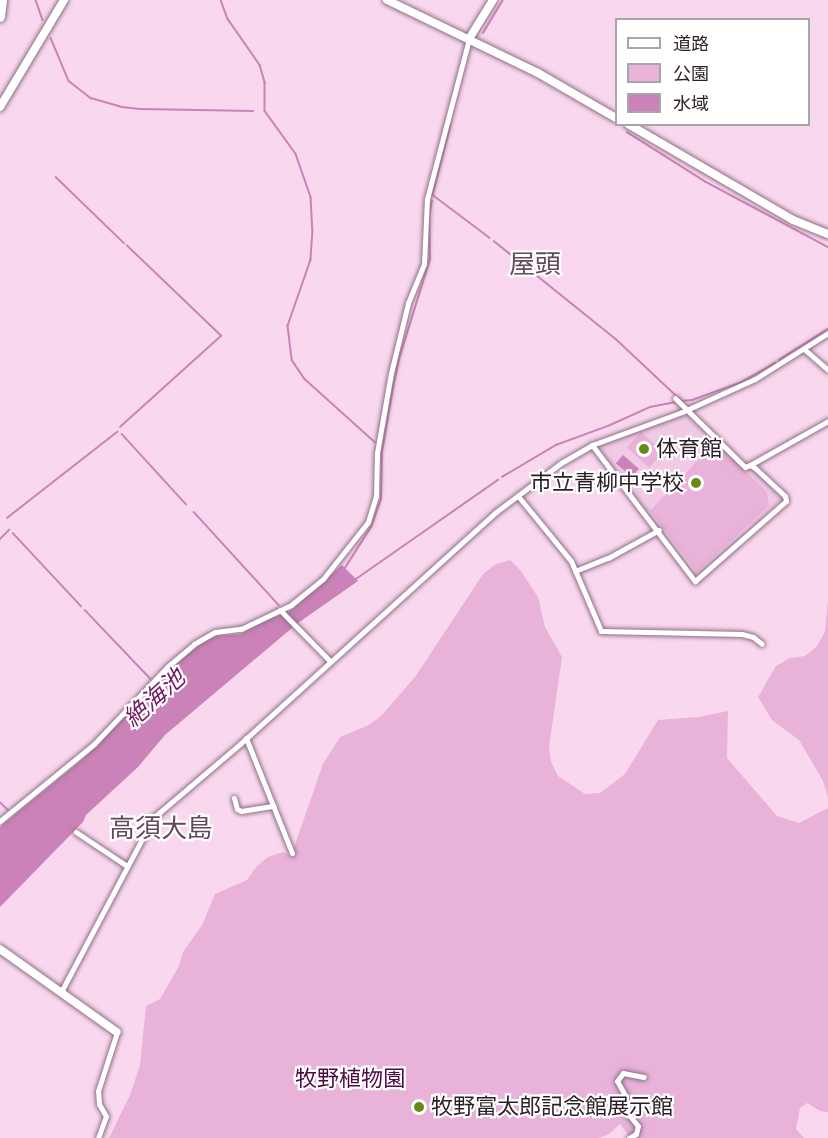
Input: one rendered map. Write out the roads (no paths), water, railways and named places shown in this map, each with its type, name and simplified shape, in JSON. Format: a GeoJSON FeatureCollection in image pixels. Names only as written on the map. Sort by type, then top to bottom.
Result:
{"type":"FeatureCollection","features":[{"type":"Feature","properties":{"kind":"highway"},"geometry":{"type":"LineString","coordinates":[[0,17],[2,0]]}},
{"type":"Feature","properties":{"kind":"street"},"geometry":{"type":"LineString","coordinates":[[387,0],[558,84],[615,117]]}},
{"type":"Feature","properties":{"kind":"street"},"geometry":{"type":"LineString","coordinates":[[0,821],[94,744],[167,667],[194,644],[215,632],[242,629],[280,612],[323,579],[368,522],[376,496],[377,453],[391,373],[408,303],[426,256],[427,199],[469,39],[493,0]]}},
{"type":"Feature","properties":{"kind":"street"},"geometry":{"type":"LineString","coordinates":[[0,107],[62,1]]}},
{"type":"Feature","properties":{"kind":"street"},"geometry":{"type":"LineString","coordinates":[[631,126],[794,220],[828,234]]}},
{"type":"Feature","properties":{"kind":"street"},"geometry":{"type":"LineString","coordinates":[[61,992],[153,818],[246,738],[496,512],[561,463],[592,445],[682,412],[687,407],[755,379],[828,333]]}},
{"type":"Feature","properties":{"kind":"street"},"geometry":{"type":"LineString","coordinates":[[804,349],[828,370]]}},
{"type":"Feature","properties":{"kind":"street"},"geometry":{"type":"LineString","coordinates":[[675,398],[687,407],[687,412],[745,466],[828,421]]}},
{"type":"Feature","properties":{"kind":"street"},"geometry":{"type":"LineString","coordinates":[[592,445],[695,580],[786,501],[785,496],[750,465]]}},
{"type":"Feature","properties":{"kind":"street"},"geometry":{"type":"LineString","coordinates":[[518,496],[571,561],[602,632],[731,633],[753,637],[762,644]]}},
{"type":"Feature","properties":{"kind":"street"},"geometry":{"type":"LineString","coordinates":[[575,571],[608,558],[659,530]]}},
{"type":"Feature","properties":{"kind":"street"},"geometry":{"type":"LineString","coordinates":[[280,612],[330,661]]}},
{"type":"Feature","properties":{"kind":"street"},"geometry":{"type":"LineString","coordinates":[[246,738],[292,853]]}},
{"type":"Feature","properties":{"kind":"street"},"geometry":{"type":"LineString","coordinates":[[234,798],[241,811],[274,806]]}},
{"type":"Feature","properties":{"kind":"street"},"geometry":{"type":"LineString","coordinates":[[76,832],[127,866]]}},
{"type":"Feature","properties":{"kind":"street"},"geometry":{"type":"LineString","coordinates":[[0,949],[117,1032],[98,1091],[99,1104],[106,1116],[98,1138]]}},
{"type":"Feature","properties":{"kind":"street"},"geometry":{"type":"LineString","coordinates":[[629,1138],[636,1134],[638,1126],[622,1106],[626,1097],[618,1079],[622,1072],[644,1077]]}},
{"type":"Feature","properties":{"kind":"water"},"geometry":{"type":"Polygon","coordinates":[[[623,455],[639,469],[632,477],[616,463],[623,455]]]}},
{"type":"Feature","properties":{"kind":"water","name":"絶海池"},"geometry":{"type":"Polygon","coordinates":[[[342,565],[358,581],[298,623],[165,735],[138,767],[86,815],[83,822],[0,907],[0,827],[83,759],[157,682],[198,644],[216,636],[241,634],[268,619],[288,613],[342,565]]]}},
{"type":"Feature","properties":{"kind":"waterway"},"geometry":{"type":"LineString","coordinates":[[36,0],[43,20]]}},
{"type":"Feature","properties":{"kind":"waterway"},"geometry":{"type":"LineString","coordinates":[[221,0],[228,19],[260,65],[265,83],[265,111],[296,154],[311,197],[313,230],[311,260],[288,326],[292,360],[305,379],[375,442]]}},
{"type":"Feature","properties":{"kind":"waterway"},"geometry":{"type":"LineString","coordinates":[[483,33],[503,0]]}},
{"type":"Feature","properties":{"kind":"waterway"},"geometry":{"type":"LineString","coordinates":[[51,38],[69,81],[91,98],[122,107],[142,109],[253,111]]}},
{"type":"Feature","properties":{"kind":"waterway"},"geometry":{"type":"LineString","coordinates":[[451,125],[433,195],[490,238]]}},
{"type":"Feature","properties":{"kind":"waterway"},"geometry":{"type":"LineString","coordinates":[[627,132],[706,182],[828,247]]}},
{"type":"Feature","properties":{"kind":"waterway"},"geometry":{"type":"LineString","coordinates":[[56,177],[124,243]]}},
{"type":"Feature","properties":{"kind":"waterway"},"geometry":{"type":"LineString","coordinates":[[345,568],[371,527],[381,500],[382,452],[393,388],[400,356],[430,259],[429,216],[432,201]]}},
{"type":"Feature","properties":{"kind":"waterway"},"geometry":{"type":"LineString","coordinates":[[494,241],[616,339],[680,399]]}},
{"type":"Feature","properties":{"kind":"waterway"},"geometry":{"type":"LineString","coordinates":[[120,427],[221,336],[127,246]]}},
{"type":"Feature","properties":{"kind":"waterway"},"geometry":{"type":"LineString","coordinates":[[779,360],[828,329]]}},
{"type":"Feature","properties":{"kind":"waterway"},"geometry":{"type":"LineString","coordinates":[[681,401],[692,400],[742,382],[775,363]]}},
{"type":"Feature","properties":{"kind":"waterway"},"geometry":{"type":"LineString","coordinates":[[502,477],[556,445],[608,426],[650,407],[676,402]]}},
{"type":"Feature","properties":{"kind":"waterway"},"geometry":{"type":"LineString","coordinates":[[7,518],[117,432]]}},
{"type":"Feature","properties":{"kind":"waterway"},"geometry":{"type":"LineString","coordinates":[[122,434],[186,504]]}},
{"type":"Feature","properties":{"kind":"waterway"},"geometry":{"type":"LineString","coordinates":[[356,579],[498,480]]}},
{"type":"Feature","properties":{"kind":"waterway"},"geometry":{"type":"LineString","coordinates":[[194,512],[279,605]]}},
{"type":"Feature","properties":{"kind":"waterway"},"geometry":{"type":"LineString","coordinates":[[0,539],[9,530]]}},
{"type":"Feature","properties":{"kind":"waterway"},"geometry":{"type":"LineString","coordinates":[[13,533],[81,606]]}},
{"type":"Feature","properties":{"kind":"waterway"},"geometry":{"type":"LineString","coordinates":[[85,610],[151,679]]}},
{"type":"Feature","properties":{"kind":"waterway"},"geometry":{"type":"LineString","coordinates":[[0,802],[8,810]]}},
{"type":"Feature","properties":{"kind":"place","name":"体育館"},"geometry":{"type":"Point","coordinates":[644,449]}},
{"type":"Feature","properties":{"kind":"place","name":"市立青柳中学校"},"geometry":{"type":"Point","coordinates":[696,483]}},
{"type":"Feature","properties":{"kind":"place","name":"牧野富太郎記念館展示館"},"geometry":{"type":"Point","coordinates":[419,1107]}},
{"type":"Feature","properties":{"kind":"district","name":"屋頭"},"geometry":{"type":"Point","coordinates":[535,265]}},
{"type":"Feature","properties":{"kind":"district","name":"高須大島"},"geometry":{"type":"Point","coordinates":[161,829]}},
{"type":"Feature","properties":{"kind":"park label","name":"牧野植物園"},"geometry":{"type":"Point","coordinates":[350,1079]}}]}
